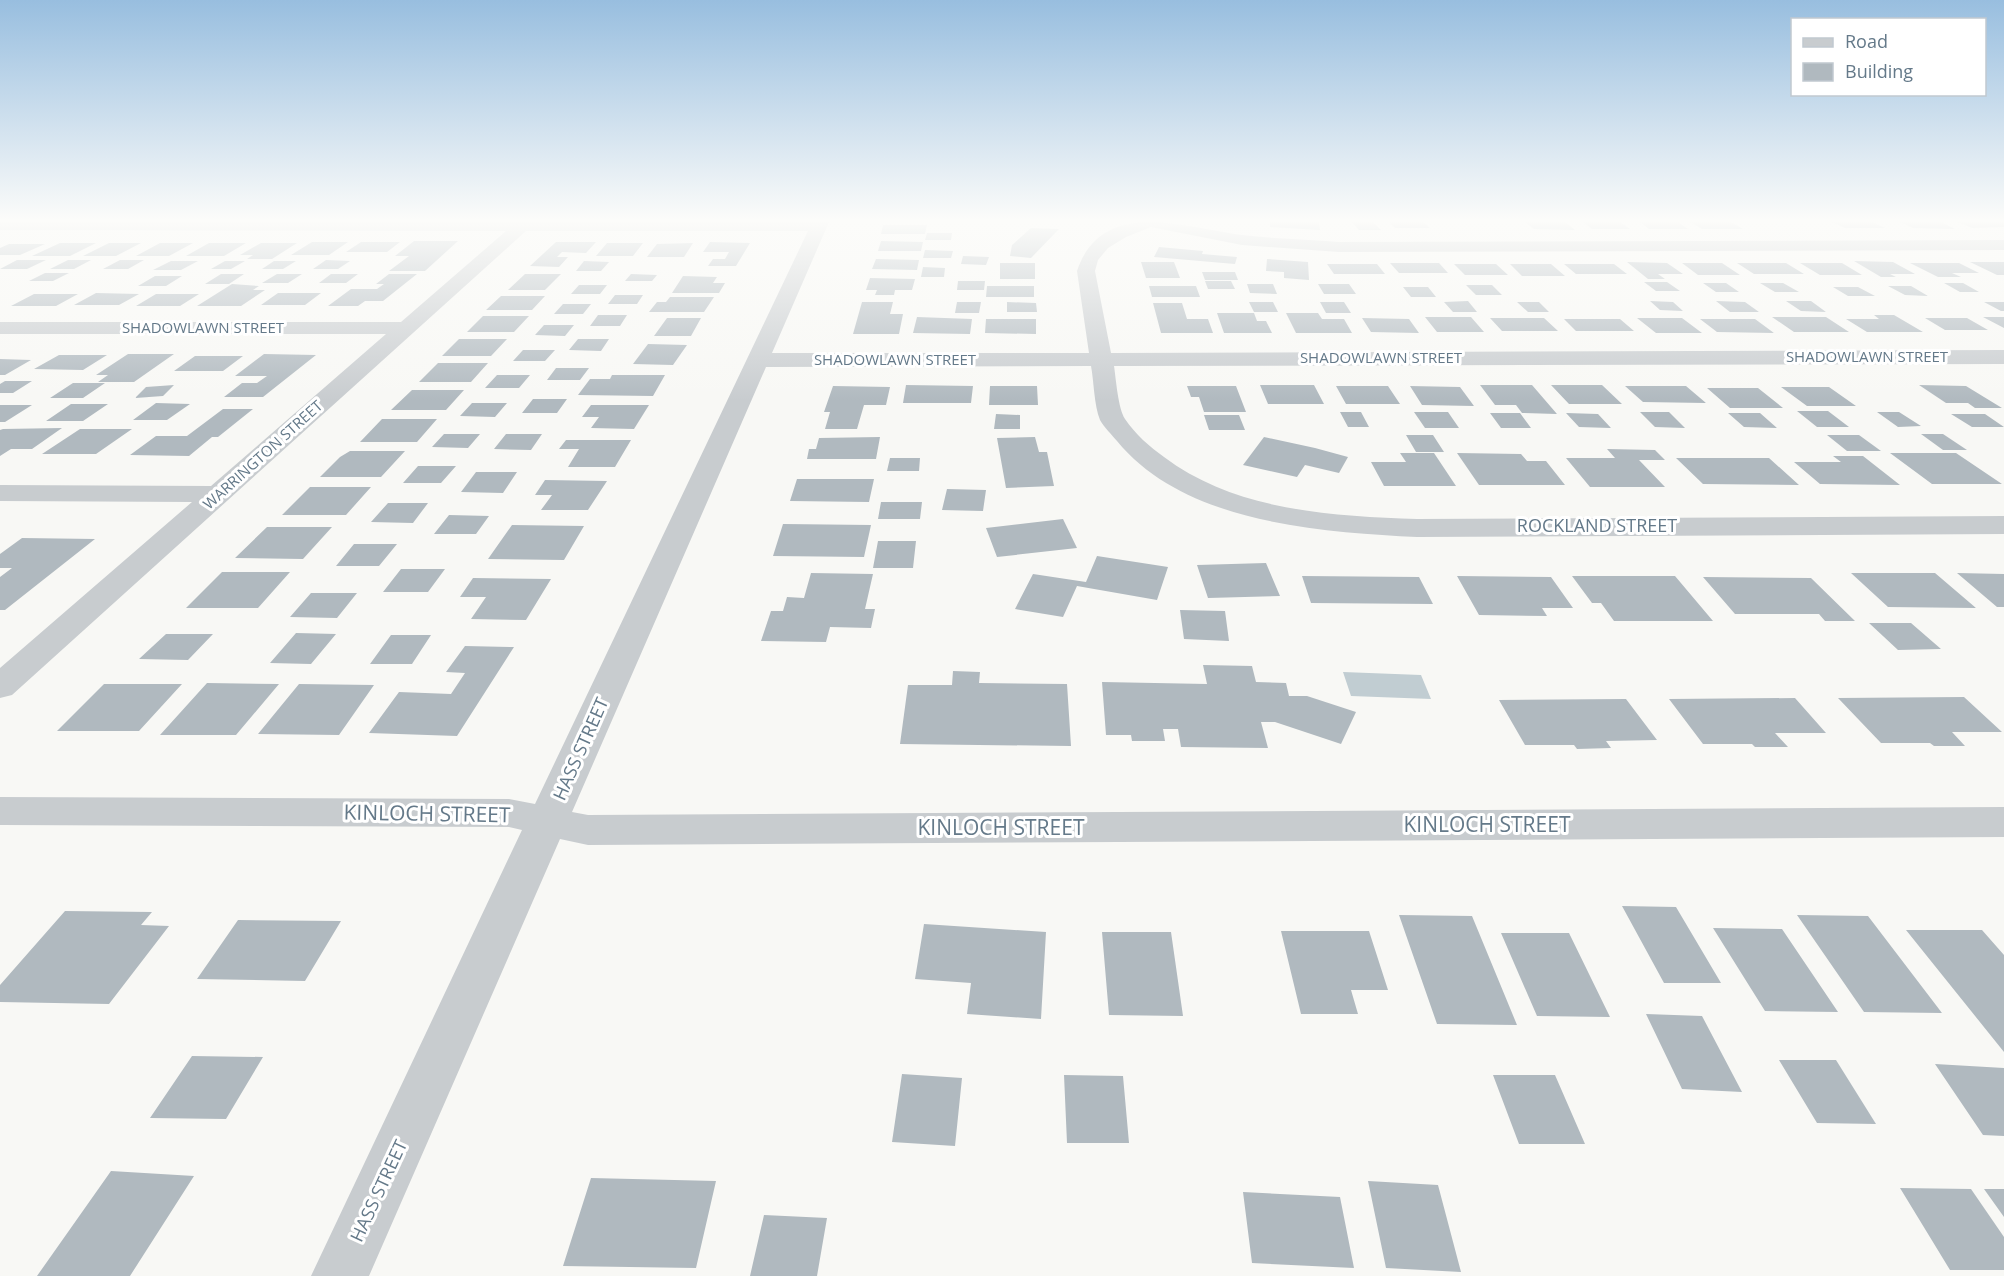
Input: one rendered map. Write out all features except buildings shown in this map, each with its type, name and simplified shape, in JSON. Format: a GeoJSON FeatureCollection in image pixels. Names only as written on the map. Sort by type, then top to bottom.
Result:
{"type":"FeatureCollection","features":[{"type":"Feature","properties":{"kind":"street","name":"WARRINGTON STREET"},"geometry":{"type":"LineString","coordinates":[[0,687],[458,282]]}},
{"type":"Feature","properties":{"kind":"street","name":"HASS STREET"},"geometry":{"type":"LineString","coordinates":[[340,1276],[794,282]]}},
{"type":"Feature","properties":{"kind":"street","name":"ROCKLAND STREET"},"geometry":{"type":"LineString","coordinates":[[1088,282],[1112,419],[1125,440],[1145,459],[1196,488],[1228,501],[1278,513],[1380,527],[2004,525]]}},
{"type":"Feature","properties":{"kind":"street","name":"SHADOWLAWN STREET"},"geometry":{"type":"LineString","coordinates":[[0,328],[406,328]]}},
{"type":"Feature","properties":{"kind":"street","name":"SHADOWLAWN STREET"},"geometry":{"type":"LineString","coordinates":[[759,360],[2004,357]]}},
{"type":"Feature","properties":{"kind":"street"},"geometry":{"type":"LineString","coordinates":[[0,493],[219,494]]}},
{"type":"Feature","properties":{"kind":"street","name":"KINLOCH STREET"},"geometry":{"type":"LineString","coordinates":[[0,811],[509,813],[588,831],[2004,822]]}},
{"type":"Feature","properties":{"kind":"shaded area"},"geometry":{"type":"Polygon","coordinates":[[[1343,672],[1421,675],[1431,699],[1351,696],[1343,672]]]}}]}
